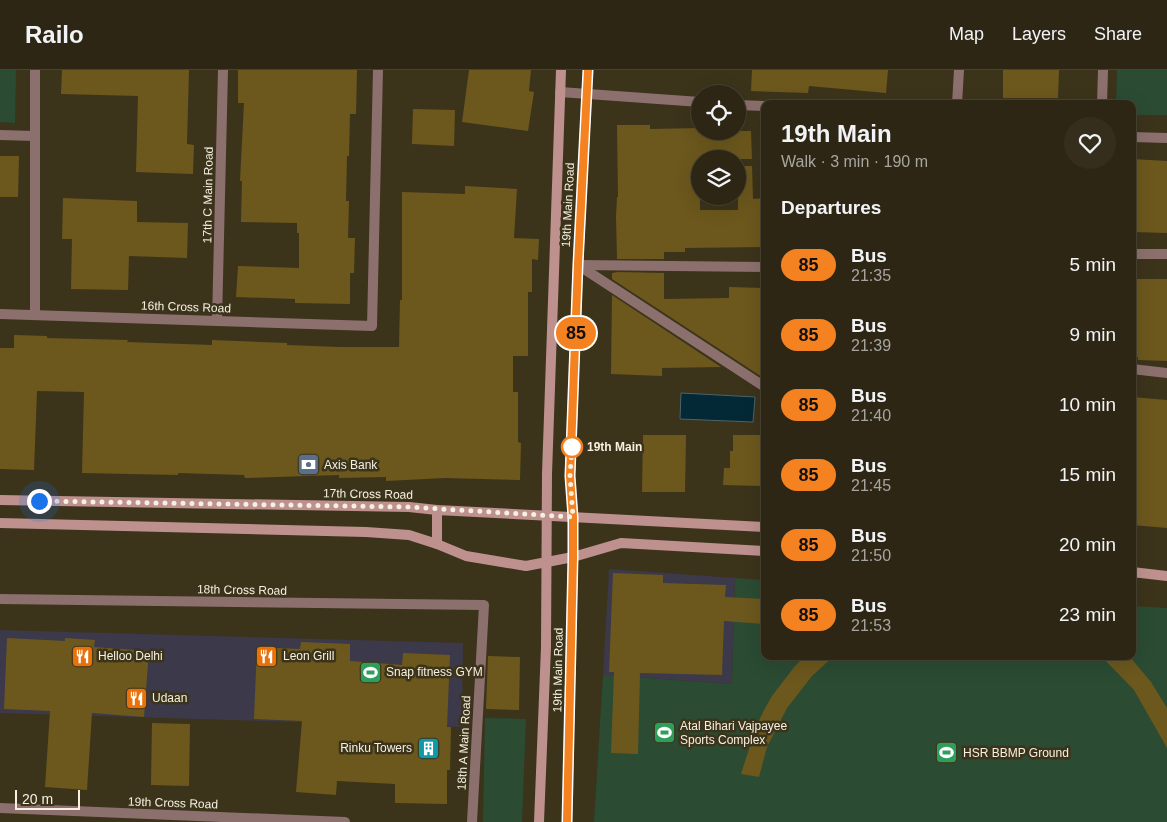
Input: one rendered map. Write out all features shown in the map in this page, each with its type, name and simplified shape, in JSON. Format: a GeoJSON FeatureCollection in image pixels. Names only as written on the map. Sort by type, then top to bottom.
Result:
{"type":"FeatureCollection","features":[{"type":"Feature","properties":{"kind":"main road","name":"19th Main Road"},"geometry":{"type":"LineString","coordinates":[[539,822],[546,647],[546,515],[561,70]]}},
{"type":"Feature","properties":{"kind":"main road","name":"19th Main Road"},"geometry":{"type":"LineString","coordinates":[[567,822],[573,558],[570,476],[588,70]]}},
{"type":"Feature","properties":{"kind":"main road","name":"17th Cross Road"},"geometry":{"type":"LineString","coordinates":[[0,500],[409,507],[761,528]]}},
{"type":"Feature","properties":{"kind":"main road"},"geometry":{"type":"LineString","coordinates":[[437,510],[437,544]]}},
{"type":"Feature","properties":{"kind":"main road"},"geometry":{"type":"LineString","coordinates":[[0,523],[366,532],[409,535],[466,556],[526,566],[573,558],[621,543],[761,551]]}},
{"type":"Feature","properties":{"kind":"main road"},"geometry":{"type":"LineString","coordinates":[[1136,572],[1167,576]]}},
{"type":"Feature","properties":{"kind":"street"},"geometry":{"type":"LineString","coordinates":[[35,70],[35,315]]}},
{"type":"Feature","properties":{"kind":"street","name":"17th C Main Road"},"geometry":{"type":"LineString","coordinates":[[217,321],[223,70]]}},
{"type":"Feature","properties":{"kind":"street","name":"16th Cross Road"},"geometry":{"type":"LineString","coordinates":[[0,314],[372,326],[378,70]]}},
{"type":"Feature","properties":{"kind":"street"},"geometry":{"type":"LineString","coordinates":[[957,100],[959,70]]}},
{"type":"Feature","properties":{"kind":"street"},"geometry":{"type":"LineString","coordinates":[[1102,100],[1103,70]]}},
{"type":"Feature","properties":{"kind":"street"},"geometry":{"type":"LineString","coordinates":[[560,92],[691,101]]}},
{"type":"Feature","properties":{"kind":"street"},"geometry":{"type":"LineString","coordinates":[[746,105],[761,106]]}},
{"type":"Feature","properties":{"kind":"street"},"geometry":{"type":"LineString","coordinates":[[0,135],[36,136]]}},
{"type":"Feature","properties":{"kind":"street"},"geometry":{"type":"LineString","coordinates":[[1136,137],[1167,138]]}},
{"type":"Feature","properties":{"kind":"street"},"geometry":{"type":"LineString","coordinates":[[1136,254],[1167,254]]}},
{"type":"Feature","properties":{"kind":"street"},"geometry":{"type":"LineString","coordinates":[[578,264],[761,267]]}},
{"type":"Feature","properties":{"kind":"street"},"geometry":{"type":"LineString","coordinates":[[578,264],[761,384]]}},
{"type":"Feature","properties":{"kind":"street"},"geometry":{"type":"LineString","coordinates":[[1136,369],[1167,373]]}},
{"type":"Feature","properties":{"kind":"street","name":"18th Cross Road"},"geometry":{"type":"LineString","coordinates":[[0,599],[484,605]]}},
{"type":"Feature","properties":{"kind":"street","name":"18th A Main Road"},"geometry":{"type":"LineString","coordinates":[[472,822],[484,605]]}},
{"type":"Feature","properties":{"kind":"street","name":"19th Cross Road"},"geometry":{"type":"LineString","coordinates":[[0,808],[345,822]]}},
{"type":"Feature","properties":{"kind":"shaded area"},"geometry":{"type":"Polygon","coordinates":[[[609,569],[735,578],[732,684],[603,675],[609,569]]]}},
{"type":"Feature","properties":{"kind":"shaded area"},"geometry":{"type":"Polygon","coordinates":[[[0,630],[463,643],[462,727],[0,713],[0,630]]]}},
{"type":"Feature","properties":{"kind":"green space"},"geometry":{"type":"Polygon","coordinates":[[[0,70],[16,70],[15,123],[0,122],[0,70]]]}},
{"type":"Feature","properties":{"kind":"green space"},"geometry":{"type":"Polygon","coordinates":[[[1117,70],[1167,70],[1167,115],[1136,115],[1136,100],[1116,100],[1117,70]]]}},
{"type":"Feature","properties":{"kind":"green space","name":"HSR BBMP Ground"},"geometry":{"type":"Polygon","coordinates":[[[735,578],[761,580],[761,660],[1136,660],[1136,606],[1167,608],[1167,822],[594,822],[603,675],[732,684],[735,578]]]}},
{"type":"Feature","properties":{"kind":"green space"},"geometry":{"type":"Polygon","coordinates":[[[485,718],[526,719],[522,822],[483,822],[485,718]]]}},
{"type":"Feature","properties":{"kind":"water"},"geometry":{"type":"Polygon","coordinates":[[[681,393],[755,397],[753,422],[680,419],[681,393]]]}},
{"type":"Feature","properties":{"kind":"building"},"geometry":{"type":"Polygon","coordinates":[[[62,70],[189,70],[187,144],[194,145],[193,174],[136,172],[138,96],[61,94],[62,70]]]}},
{"type":"Feature","properties":{"kind":"building"},"geometry":{"type":"Polygon","coordinates":[[[238,70],[357,70],[356,114],[350,114],[349,156],[347,156],[346,201],[349,201],[348,238],[355,238],[354,273],[350,273],[350,304],[295,303],[295,299],[236,297],[238,266],[299,268],[299,233],[297,233],[297,223],[241,222],[242,181],[240,181],[244,103],[238,103],[238,70]]]}},
{"type":"Feature","properties":{"kind":"building"},"geometry":{"type":"Polygon","coordinates":[[[469,70],[531,70],[529,91],[534,92],[528,131],[462,122],[469,70]]]}},
{"type":"Feature","properties":{"kind":"building"},"geometry":{"type":"Polygon","coordinates":[[[752,70],[888,70],[886,93],[809,86],[808,93],[751,91],[752,70]]]}},
{"type":"Feature","properties":{"kind":"building"},"geometry":{"type":"Polygon","coordinates":[[[1003,70],[1059,70],[1058,98],[1003,98],[1003,70]]]}},
{"type":"Feature","properties":{"kind":"building"},"geometry":{"type":"Polygon","coordinates":[[[413,109],[455,110],[454,146],[412,144],[413,109]]]}},
{"type":"Feature","properties":{"kind":"building"},"geometry":{"type":"Polygon","coordinates":[[[617,125],[650,125],[650,129],[691,128],[691,140],[746,140],[746,131],[751,131],[752,159],[746,159],[746,150],[691,150],[691,205],[700,205],[700,210],[738,210],[738,205],[746,205],[746,166],[752,166],[753,199],[761,198],[761,247],[685,248],[685,252],[664,252],[664,259],[617,259],[617,125]]]}},
{"type":"Feature","properties":{"kind":"building"},"geometry":{"type":"Polygon","coordinates":[[[0,156],[19,156],[18,197],[0,197],[0,156]]]}},
{"type":"Feature","properties":{"kind":"building"},"geometry":{"type":"Polygon","coordinates":[[[1136,159],[1167,161],[1167,233],[1136,232],[1136,159]]]}},
{"type":"Feature","properties":{"kind":"building"},"geometry":{"type":"Polygon","coordinates":[[[465,186],[517,189],[514,238],[539,239],[538,260],[532,259],[532,292],[528,292],[528,356],[513,356],[513,392],[518,392],[518,442],[521,443],[520,480],[445,478],[386,481],[386,477],[339,478],[339,475],[245,478],[244,475],[82,473],[84,392],[37,391],[34,470],[0,469],[0,348],[14,348],[14,335],[212,345],[212,340],[340,347],[399,347],[400,300],[402,300],[402,192],[465,194],[465,186]]]}},
{"type":"Feature","properties":{"kind":"building"},"geometry":{"type":"Polygon","coordinates":[[[63,198],[137,201],[137,222],[188,223],[187,258],[129,256],[128,290],[71,289],[72,239],[62,239],[63,198]]]}},
{"type":"Feature","properties":{"kind":"building"},"geometry":{"type":"Polygon","coordinates":[[[612,273],[664,273],[664,299],[729,298],[729,287],[761,288],[761,376],[612,279],[612,273]]]}},
{"type":"Feature","properties":{"kind":"building"},"geometry":{"type":"Polygon","coordinates":[[[1136,279],[1167,279],[1167,361],[1138,360],[1138,357],[1136,357],[1136,279]]]}},
{"type":"Feature","properties":{"kind":"building"},"geometry":{"type":"Polygon","coordinates":[[[612,295],[721,367],[662,368],[662,376],[611,374],[612,295]]]}},
{"type":"Feature","properties":{"kind":"building"},"geometry":{"type":"Polygon","coordinates":[[[1136,397],[1167,400],[1167,528],[1136,525],[1136,397]]]}},
{"type":"Feature","properties":{"kind":"building"},"geometry":{"type":"Polygon","coordinates":[[[643,435],[686,435],[685,492],[642,492],[643,435]]]}},
{"type":"Feature","properties":{"kind":"building"},"geometry":{"type":"Polygon","coordinates":[[[733,435],[761,435],[761,486],[723,485],[724,468],[730,468],[730,451],[733,451],[733,435]]]}},
{"type":"Feature","properties":{"kind":"building"},"geometry":{"type":"Polygon","coordinates":[[[613,573],[663,575],[663,583],[726,585],[725,597],[761,599],[761,624],[724,621],[722,675],[640,673],[638,754],[611,753],[614,672],[609,672],[613,573]]]}},
{"type":"Feature","properties":{"kind":"building"},"geometry":{"type":"Polygon","coordinates":[[[7,638],[65,641],[65,638],[95,640],[94,647],[149,651],[144,717],[92,713],[87,790],[45,787],[50,711],[4,709],[7,638]]]}},
{"type":"Feature","properties":{"kind":"building"},"geometry":{"type":"Polygon","coordinates":[[[301,642],[350,644],[350,661],[402,665],[403,653],[450,655],[447,727],[451,727],[450,770],[447,770],[447,804],[395,803],[395,784],[337,781],[336,795],[296,792],[302,721],[254,719],[257,647],[300,649],[301,642]]]}},
{"type":"Feature","properties":{"kind":"building"},"geometry":{"type":"Polygon","coordinates":[[[488,656],[520,657],[519,710],[486,709],[488,656]]]}},
{"type":"Feature","properties":{"kind":"building"},"geometry":{"type":"Polygon","coordinates":[[[801,660],[830,660],[812,676],[787,708],[767,747],[759,777],[741,774],[756,727],[764,710],[772,696],[801,660]]]}},
{"type":"Feature","properties":{"kind":"building"},"geometry":{"type":"Polygon","coordinates":[[[1105,660],[1132,660],[1151,682],[1167,708],[1167,748],[1134,690],[1105,660]]]}},
{"type":"Feature","properties":{"kind":"building"},"geometry":{"type":"Polygon","coordinates":[[[152,723],[190,724],[189,786],[151,785],[152,723]]]}},
{"type":"Feature","properties":{"kind":"bus line","name":"85"},"geometry":{"type":"LineString","coordinates":[[567,822],[573,558],[570,476],[588,70]]}},
{"type":"Feature","properties":{"kind":"place","name":"19th Main"},"geometry":{"type":"Point","coordinates":[572,447]}},
{"type":"Feature","properties":{"kind":"place","name":"Axis Bank"},"geometry":{"type":"Point","coordinates":[308,465]}},
{"type":"Feature","properties":{"kind":"place","name":"Helloo Delhi"},"geometry":{"type":"Point","coordinates":[82,656]}},
{"type":"Feature","properties":{"kind":"place","name":"Leon Grill"},"geometry":{"type":"Point","coordinates":[267,656]}},
{"type":"Feature","properties":{"kind":"place","name":"Snap fitness GYM"},"geometry":{"type":"Point","coordinates":[370,672]}},
{"type":"Feature","properties":{"kind":"place","name":"Udaan"},"geometry":{"type":"Point","coordinates":[136,698]}},
{"type":"Feature","properties":{"kind":"place","name":"Atal Bihari Vajpayee Sports Complex"},"geometry":{"type":"Point","coordinates":[664,733]}},
{"type":"Feature","properties":{"kind":"place","name":"Rinku Towers"},"geometry":{"type":"Point","coordinates":[428,748]}},
{"type":"Feature","properties":{"kind":"place","name":"HSR BBMP Ground"},"geometry":{"type":"Point","coordinates":[947,753]}},
{"type":"Feature","properties":{"kind":"route"},"geometry":{"type":"LineString","coordinates":[[39,501],[409,507],[573,517],[570,476],[572,447]]}}]}
